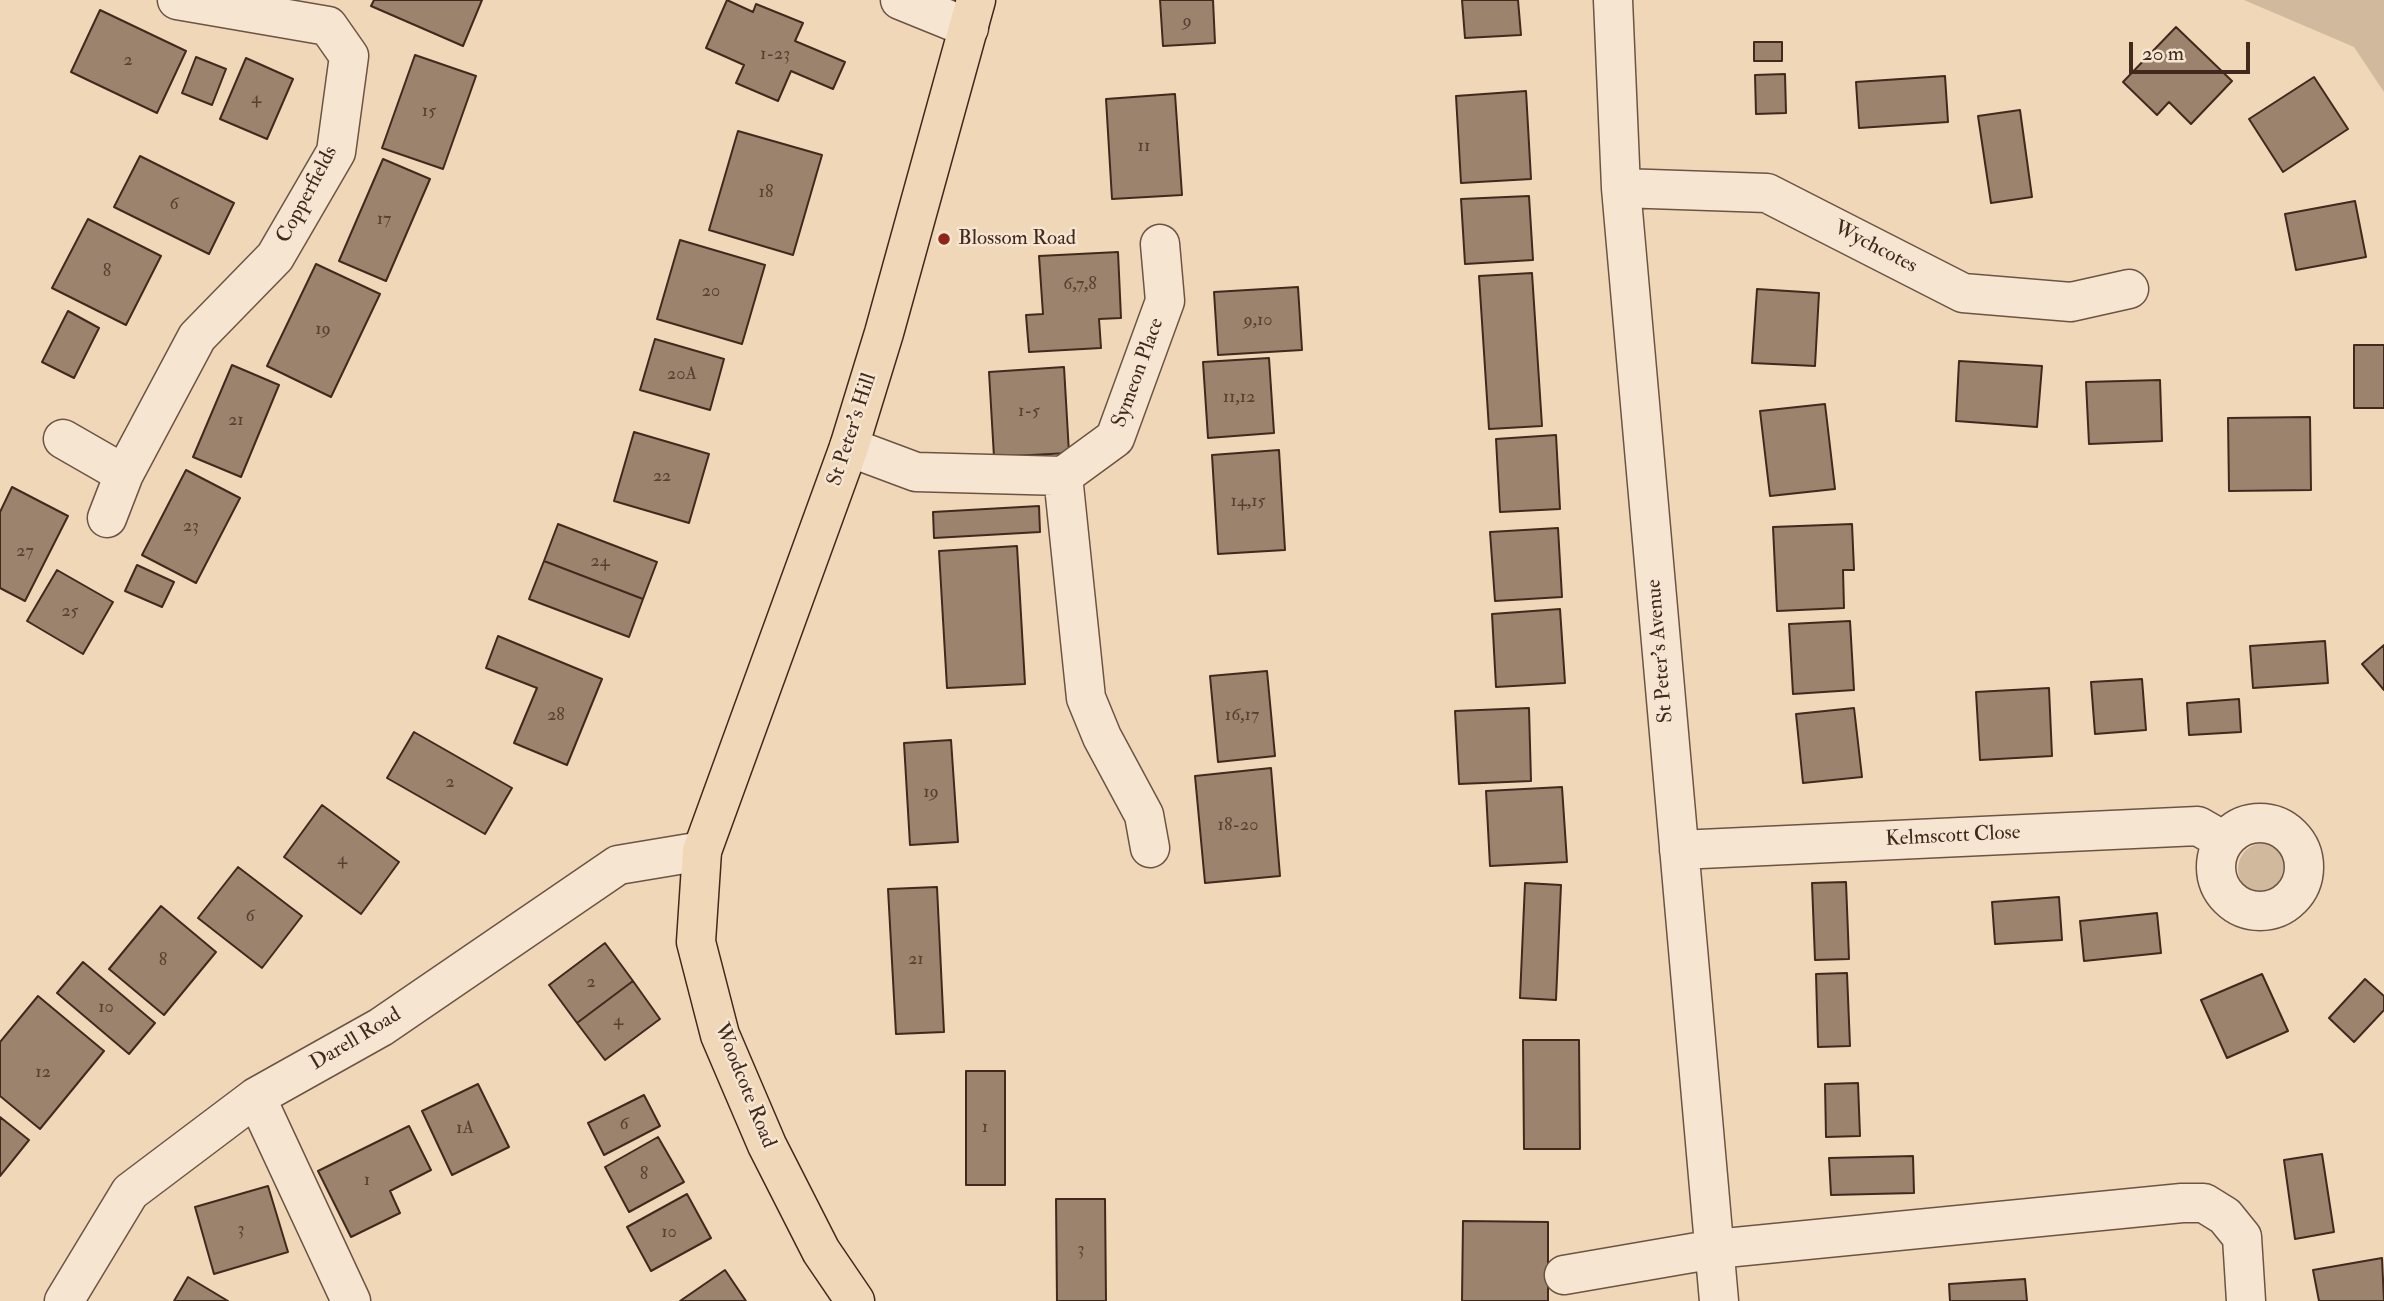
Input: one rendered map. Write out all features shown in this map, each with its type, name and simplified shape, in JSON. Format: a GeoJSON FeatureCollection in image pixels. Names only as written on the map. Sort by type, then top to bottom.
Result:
{"type":"FeatureCollection","features":[{"type":"Feature","properties":{"kind":"main road","name":"St Peter's Hill"},"geometry":{"type":"LineString","coordinates":[[702,851],[849,447],[884,333],[972,14]]}},
{"type":"Feature","properties":{"kind":"main road","name":"Woodcote Road"},"geometry":{"type":"LineString","coordinates":[[702,851],[696,942],[720,1035],[767,1145],[821,1251],[855,1301]]}},
{"type":"Feature","properties":{"kind":"street","name":"Copperfields"},"geometry":{"type":"LineString","coordinates":[[107,518],[124,474],[197,337],[275,257],[336,152],[349,56],[328,26],[177,0]]}},
{"type":"Feature","properties":{"kind":"street"},"geometry":{"type":"LineString","coordinates":[[900,0],[972,14]]}},
{"type":"Feature","properties":{"kind":"street","name":"St Peter's Avenue"},"geometry":{"type":"LineString","coordinates":[[1613,0],[1621,188],[1719,1301]]}},
{"type":"Feature","properties":{"kind":"street","name":"Wychcotes"},"geometry":{"type":"LineString","coordinates":[[1621,188],[1767,193],[1963,293],[2071,302],[2129,289]]}},
{"type":"Feature","properties":{"kind":"street","name":"Symeon Place"},"geometry":{"type":"LineString","coordinates":[[1065,494],[1115,438],[1165,301],[1160,244]]}},
{"type":"Feature","properties":{"kind":"street"},"geometry":{"type":"LineString","coordinates":[[63,439],[124,474]]}},
{"type":"Feature","properties":{"kind":"street"},"geometry":{"type":"LineString","coordinates":[[849,447],[916,472],[1065,494],[1086,698],[1102,737],[1144,815],[1150,848]]}},
{"type":"Feature","properties":{"kind":"street","name":"Kelmscott Close"},"geometry":{"type":"LineString","coordinates":[[1679,850],[2198,826],[2224,841]]}},
{"type":"Feature","properties":{"kind":"street","name":"Darell Road"},"geometry":{"type":"LineString","coordinates":[[64,1301],[130,1192],[256,1097],[381,1027],[618,865],[702,851]]}},
{"type":"Feature","properties":{"kind":"street"},"geometry":{"type":"LineString","coordinates":[[256,1097],[351,1301]]}},
{"type":"Feature","properties":{"kind":"street"},"geometry":{"type":"LineString","coordinates":[[1564,1275],[1715,1249],[2204,1203],[2225,1216],[2242,1237],[2246,1301]]}},
{"type":"Feature","properties":{"kind":"shaded area"},"geometry":{"type":"Polygon","coordinates":[[[2244,0],[2384,0],[2384,92],[2354,47],[2244,0]]]}},
{"type":"Feature","properties":{"kind":"shaded area"},"geometry":{"type":"Polygon","coordinates":[[[2264,843],[2274,845],[2282,851],[2288,859],[2288,879],[2282,887],[2274,893],[2264,895],[2254,893],[2246,887],[2240,879],[2238,869],[2240,859],[2246,851],[2254,845],[2264,843]]]}},
{"type":"Feature","properties":{"kind":"building"},"geometry":{"type":"Polygon","coordinates":[[[374,0],[482,0],[463,46],[371,6],[374,0]]]}},
{"type":"Feature","properties":{"kind":"building"},"geometry":{"type":"Polygon","coordinates":[[[727,0],[753,12],[756,4],[803,23],[795,41],[845,62],[833,89],[791,71],[778,101],[736,83],[744,65],[706,48],[727,0]]]}},
{"type":"Feature","properties":{"kind":"building"},"geometry":{"type":"Polygon","coordinates":[[[1160,0],[1213,0],[1215,43],[1163,46],[1160,0]]]}},
{"type":"Feature","properties":{"kind":"building"},"geometry":{"type":"Polygon","coordinates":[[[1462,0],[1518,0],[1521,35],[1465,38],[1462,0]]]}},
{"type":"Feature","properties":{"kind":"building"},"geometry":{"type":"Polygon","coordinates":[[[100,10],[186,51],[157,113],[71,72],[100,10]]]}},
{"type":"Feature","properties":{"kind":"building"},"geometry":{"type":"Polygon","coordinates":[[[2176,27],[2232,81],[2191,124],[2169,102],[2157,115],[2123,82],[2176,27]]]}},
{"type":"Feature","properties":{"kind":"building"},"geometry":{"type":"Polygon","coordinates":[[[1754,42],[1782,42],[1782,61],[1754,61],[1754,42]]]}},
{"type":"Feature","properties":{"kind":"building"},"geometry":{"type":"Polygon","coordinates":[[[415,55],[476,76],[443,169],[382,148],[415,55]]]}},
{"type":"Feature","properties":{"kind":"building"},"geometry":{"type":"Polygon","coordinates":[[[196,57],[226,69],[212,105],[182,93],[196,57]]]}},
{"type":"Feature","properties":{"kind":"building"},"geometry":{"type":"Polygon","coordinates":[[[246,58],[293,79],[267,139],[220,119],[246,58]]]}},
{"type":"Feature","properties":{"kind":"building"},"geometry":{"type":"Polygon","coordinates":[[[1785,74],[1786,113],[1756,114],[1755,75],[1785,74]]]}},
{"type":"Feature","properties":{"kind":"building"},"geometry":{"type":"Polygon","coordinates":[[[1945,76],[1948,122],[1859,128],[1856,82],[1945,76]]]}},
{"type":"Feature","properties":{"kind":"building"},"geometry":{"type":"Polygon","coordinates":[[[2314,77],[2348,129],[2283,172],[2249,119],[2314,77]]]}},
{"type":"Feature","properties":{"kind":"building"},"geometry":{"type":"Polygon","coordinates":[[[1526,91],[1531,179],[1461,183],[1456,96],[1526,91]]]}},
{"type":"Feature","properties":{"kind":"building"},"geometry":{"type":"Polygon","coordinates":[[[1175,94],[1182,195],[1112,199],[1106,99],[1175,94]]]}},
{"type":"Feature","properties":{"kind":"building"},"geometry":{"type":"Polygon","coordinates":[[[2020,110],[2032,197],[1991,203],[1978,116],[2020,110]]]}},
{"type":"Feature","properties":{"kind":"building"},"geometry":{"type":"Polygon","coordinates":[[[738,131],[822,155],[793,255],[709,230],[738,131]]]}},
{"type":"Feature","properties":{"kind":"building"},"geometry":{"type":"Polygon","coordinates":[[[140,156],[234,203],[209,254],[114,207],[140,156]]]}},
{"type":"Feature","properties":{"kind":"building"},"geometry":{"type":"Polygon","coordinates":[[[383,159],[430,179],[386,281],[339,261],[383,159]]]}},
{"type":"Feature","properties":{"kind":"building"},"geometry":{"type":"Polygon","coordinates":[[[1529,196],[1533,260],[1465,264],[1461,199],[1529,196]]]}},
{"type":"Feature","properties":{"kind":"building"},"geometry":{"type":"Polygon","coordinates":[[[2355,201],[2366,257],[2296,270],[2285,214],[2355,201]]]}},
{"type":"Feature","properties":{"kind":"building"},"geometry":{"type":"Polygon","coordinates":[[[88,219],[161,256],[126,325],[52,288],[88,219]]]}},
{"type":"Feature","properties":{"kind":"building"},"geometry":{"type":"Polygon","coordinates":[[[680,240],[765,265],[742,344],[657,319],[680,240]]]}},
{"type":"Feature","properties":{"kind":"building"},"geometry":{"type":"Polygon","coordinates":[[[1118,252],[1121,318],[1099,319],[1101,348],[1029,352],[1026,315],[1043,314],[1039,256],[1118,252]]]}},
{"type":"Feature","properties":{"kind":"building"},"geometry":{"type":"Polygon","coordinates":[[[316,264],[380,294],[331,397],[267,366],[316,264]]]}},
{"type":"Feature","properties":{"kind":"building"},"geometry":{"type":"Polygon","coordinates":[[[1532,273],[1542,426],[1489,429],[1479,276],[1532,273]]]}},
{"type":"Feature","properties":{"kind":"building"},"geometry":{"type":"Polygon","coordinates":[[[1298,287],[1302,350],[1218,355],[1214,292],[1298,287]]]}},
{"type":"Feature","properties":{"kind":"building"},"geometry":{"type":"Polygon","coordinates":[[[1757,289],[1819,293],[1815,366],[1752,363],[1757,289]]]}},
{"type":"Feature","properties":{"kind":"building"},"geometry":{"type":"Polygon","coordinates":[[[68,311],[99,328],[74,378],[42,362],[68,311]]]}},
{"type":"Feature","properties":{"kind":"building"},"geometry":{"type":"Polygon","coordinates":[[[655,339],[724,359],[710,410],[640,390],[655,339]]]}},
{"type":"Feature","properties":{"kind":"building"},"geometry":{"type":"Polygon","coordinates":[[[2354,345],[2384,345],[2384,408],[2354,408],[2354,345]]]}},
{"type":"Feature","properties":{"kind":"building"},"geometry":{"type":"Polygon","coordinates":[[[1269,358],[1274,433],[1208,438],[1203,362],[1269,358]]]}},
{"type":"Feature","properties":{"kind":"building"},"geometry":{"type":"Polygon","coordinates":[[[1959,361],[2042,366],[2037,427],[1956,421],[1959,361]]]}},
{"type":"Feature","properties":{"kind":"building"},"geometry":{"type":"Polygon","coordinates":[[[232,365],[279,385],[241,477],[193,457],[232,365]]]}},
{"type":"Feature","properties":{"kind":"building"},"geometry":{"type":"Polygon","coordinates":[[[1064,367],[1069,453],[994,457],[989,372],[1064,367]]]}},
{"type":"Feature","properties":{"kind":"building"},"geometry":{"type":"Polygon","coordinates":[[[2160,380],[2162,441],[2089,444],[2086,382],[2160,380]]]}},
{"type":"Feature","properties":{"kind":"building"},"geometry":{"type":"Polygon","coordinates":[[[1825,404],[1835,489],[1770,496],[1760,411],[1825,404]]]}},
{"type":"Feature","properties":{"kind":"building"},"geometry":{"type":"Polygon","coordinates":[[[2310,417],[2311,490],[2229,491],[2228,418],[2310,417]]]}},
{"type":"Feature","properties":{"kind":"building"},"geometry":{"type":"Polygon","coordinates":[[[634,432],[709,454],[689,523],[614,501],[634,432]]]}},
{"type":"Feature","properties":{"kind":"building"},"geometry":{"type":"Polygon","coordinates":[[[1556,435],[1560,509],[1500,512],[1496,439],[1556,435]]]}},
{"type":"Feature","properties":{"kind":"building"},"geometry":{"type":"Polygon","coordinates":[[[1279,450],[1285,550],[1218,554],[1212,455],[1279,450]]]}},
{"type":"Feature","properties":{"kind":"building"},"geometry":{"type":"Polygon","coordinates":[[[186,470],[240,498],[196,583],[142,555],[186,470]]]}},
{"type":"Feature","properties":{"kind":"building"},"geometry":{"type":"Polygon","coordinates":[[[12,487],[68,516],[25,601],[0,588],[0,512],[12,487]]]}},
{"type":"Feature","properties":{"kind":"building"},"geometry":{"type":"Polygon","coordinates":[[[1039,506],[1040,532],[934,538],[933,512],[1039,506]]]}},
{"type":"Feature","properties":{"kind":"building"},"geometry":{"type":"Polygon","coordinates":[[[558,524],[657,562],[643,599],[544,561],[558,524]]]}},
{"type":"Feature","properties":{"kind":"building"},"geometry":{"type":"Polygon","coordinates":[[[1852,524],[1854,570],[1843,570],[1844,608],[1777,611],[1773,527],[1852,524]]]}},
{"type":"Feature","properties":{"kind":"building"},"geometry":{"type":"Polygon","coordinates":[[[1558,528],[1562,597],[1495,601],[1490,532],[1558,528]]]}},
{"type":"Feature","properties":{"kind":"building"},"geometry":{"type":"Polygon","coordinates":[[[1017,546],[1025,684],[947,688],[939,551],[1017,546]]]}},
{"type":"Feature","properties":{"kind":"building"},"geometry":{"type":"Polygon","coordinates":[[[544,561],[643,599],[629,637],[529,599],[544,561]]]}},
{"type":"Feature","properties":{"kind":"building"},"geometry":{"type":"Polygon","coordinates":[[[137,565],[174,582],[162,607],[125,591],[137,565]]]}},
{"type":"Feature","properties":{"kind":"building"},"geometry":{"type":"Polygon","coordinates":[[[57,570],[113,602],[83,654],[27,621],[57,570]]]}},
{"type":"Feature","properties":{"kind":"building"},"geometry":{"type":"Polygon","coordinates":[[[1560,609],[1565,683],[1496,687],[1492,614],[1560,609]]]}},
{"type":"Feature","properties":{"kind":"building"},"geometry":{"type":"Polygon","coordinates":[[[1850,621],[1854,690],[1793,694],[1789,624],[1850,621]]]}},
{"type":"Feature","properties":{"kind":"building"},"geometry":{"type":"Polygon","coordinates":[[[498,636],[602,679],[567,765],[514,743],[537,688],[486,668],[498,636]]]}},
{"type":"Feature","properties":{"kind":"building"},"geometry":{"type":"Polygon","coordinates":[[[2325,641],[2328,683],[2253,688],[2250,646],[2325,641]]]}},
{"type":"Feature","properties":{"kind":"building"},"geometry":{"type":"Polygon","coordinates":[[[2384,645],[2384,690],[2362,664],[2384,645]]]}},
{"type":"Feature","properties":{"kind":"building"},"geometry":{"type":"Polygon","coordinates":[[[1267,671],[1275,756],[1218,762],[1210,676],[1267,671]]]}},
{"type":"Feature","properties":{"kind":"building"},"geometry":{"type":"Polygon","coordinates":[[[2142,679],[2146,730],[2095,734],[2091,682],[2142,679]]]}},
{"type":"Feature","properties":{"kind":"building"},"geometry":{"type":"Polygon","coordinates":[[[2049,688],[2052,756],[1980,760],[1976,692],[2049,688]]]}},
{"type":"Feature","properties":{"kind":"building"},"geometry":{"type":"Polygon","coordinates":[[[2239,699],[2241,732],[2189,735],[2187,703],[2239,699]]]}},
{"type":"Feature","properties":{"kind":"building"},"geometry":{"type":"Polygon","coordinates":[[[1529,708],[1531,781],[1459,784],[1455,711],[1529,708]]]}},
{"type":"Feature","properties":{"kind":"building"},"geometry":{"type":"Polygon","coordinates":[[[1854,708],[1862,777],[1803,783],[1796,714],[1854,708]]]}},
{"type":"Feature","properties":{"kind":"building"},"geometry":{"type":"Polygon","coordinates":[[[414,732],[512,788],[485,834],[387,778],[414,732]]]}},
{"type":"Feature","properties":{"kind":"building"},"geometry":{"type":"Polygon","coordinates":[[[951,740],[958,842],[910,845],[904,743],[951,740]]]}},
{"type":"Feature","properties":{"kind":"building"},"geometry":{"type":"Polygon","coordinates":[[[1271,768],[1280,876],[1205,883],[1195,776],[1271,768]]]}},
{"type":"Feature","properties":{"kind":"building"},"geometry":{"type":"Polygon","coordinates":[[[1562,787],[1567,862],[1490,866],[1486,791],[1562,787]]]}},
{"type":"Feature","properties":{"kind":"building"},"geometry":{"type":"Polygon","coordinates":[[[322,805],[399,862],[361,914],[284,857],[322,805]]]}},
{"type":"Feature","properties":{"kind":"building"},"geometry":{"type":"Polygon","coordinates":[[[238,867],[302,916],[262,968],[198,918],[238,867]]]}},
{"type":"Feature","properties":{"kind":"building"},"geometry":{"type":"Polygon","coordinates":[[[1846,882],[1849,959],[1815,960],[1812,883],[1846,882]]]}},
{"type":"Feature","properties":{"kind":"building"},"geometry":{"type":"Polygon","coordinates":[[[1525,883],[1561,885],[1556,1000],[1520,998],[1525,883]]]}},
{"type":"Feature","properties":{"kind":"building"},"geometry":{"type":"Polygon","coordinates":[[[937,887],[944,1032],[896,1034],[888,889],[937,887]]]}},
{"type":"Feature","properties":{"kind":"building"},"geometry":{"type":"Polygon","coordinates":[[[2059,897],[2062,940],[1995,944],[1992,902],[2059,897]]]}},
{"type":"Feature","properties":{"kind":"building"},"geometry":{"type":"Polygon","coordinates":[[[161,906],[216,952],[164,1015],[109,969],[161,906]]]}},
{"type":"Feature","properties":{"kind":"building"},"geometry":{"type":"Polygon","coordinates":[[[2157,913],[2161,953],[2084,961],[2080,921],[2157,913]]]}},
{"type":"Feature","properties":{"kind":"building"},"geometry":{"type":"Polygon","coordinates":[[[605,943],[633,981],[577,1023],[549,985],[605,943]]]}},
{"type":"Feature","properties":{"kind":"building"},"geometry":{"type":"Polygon","coordinates":[[[83,962],[155,1023],[129,1054],[57,993],[83,962]]]}},
{"type":"Feature","properties":{"kind":"building"},"geometry":{"type":"Polygon","coordinates":[[[1847,973],[1850,1046],[1818,1047],[1816,974],[1847,973]]]}},
{"type":"Feature","properties":{"kind":"building"},"geometry":{"type":"Polygon","coordinates":[[[2262,974],[2288,1031],[2227,1058],[2201,1000],[2262,974]]]}},
{"type":"Feature","properties":{"kind":"building"},"geometry":{"type":"Polygon","coordinates":[[[2365,979],[2384,996],[2384,1010],[2354,1042],[2329,1018],[2365,979]]]}},
{"type":"Feature","properties":{"kind":"building"},"geometry":{"type":"Polygon","coordinates":[[[633,981],[660,1019],[605,1060],[577,1023],[633,981]]]}},
{"type":"Feature","properties":{"kind":"building"},"geometry":{"type":"Polygon","coordinates":[[[38,996],[104,1051],[40,1129],[0,1096],[0,1042],[38,996]]]}},
{"type":"Feature","properties":{"kind":"building"},"geometry":{"type":"Polygon","coordinates":[[[1523,1040],[1579,1040],[1580,1149],[1524,1149],[1523,1040]]]}},
{"type":"Feature","properties":{"kind":"building"},"geometry":{"type":"Polygon","coordinates":[[[966,1071],[1005,1071],[1005,1185],[966,1185],[966,1071]]]}},
{"type":"Feature","properties":{"kind":"building"},"geometry":{"type":"Polygon","coordinates":[[[1858,1083],[1860,1136],[1826,1137],[1825,1084],[1858,1083]]]}},
{"type":"Feature","properties":{"kind":"building"},"geometry":{"type":"Polygon","coordinates":[[[478,1084],[509,1147],[452,1175],[422,1111],[478,1084]]]}},
{"type":"Feature","properties":{"kind":"building"},"geometry":{"type":"Polygon","coordinates":[[[644,1095],[660,1126],[604,1155],[588,1123],[644,1095]]]}},
{"type":"Feature","properties":{"kind":"building"},"geometry":{"type":"Polygon","coordinates":[[[0,1117],[29,1140],[0,1176],[0,1117]]]}},
{"type":"Feature","properties":{"kind":"building"},"geometry":{"type":"Polygon","coordinates":[[[409,1126],[431,1170],[390,1191],[400,1213],[351,1237],[318,1171],[409,1126]]]}},
{"type":"Feature","properties":{"kind":"building"},"geometry":{"type":"Polygon","coordinates":[[[658,1137],[684,1182],[629,1212],[605,1167],[658,1137]]]}},
{"type":"Feature","properties":{"kind":"building"},"geometry":{"type":"Polygon","coordinates":[[[2322,1154],[2334,1232],[2295,1239],[2284,1160],[2322,1154]]]}},
{"type":"Feature","properties":{"kind":"building"},"geometry":{"type":"Polygon","coordinates":[[[1913,1156],[1914,1193],[1831,1195],[1829,1158],[1913,1156]]]}},
{"type":"Feature","properties":{"kind":"building"},"geometry":{"type":"Polygon","coordinates":[[[268,1186],[288,1252],[214,1274],[195,1207],[268,1186]]]}},
{"type":"Feature","properties":{"kind":"building"},"geometry":{"type":"Polygon","coordinates":[[[687,1194],[711,1238],[651,1271],[627,1227],[687,1194]]]}},
{"type":"Feature","properties":{"kind":"building"},"geometry":{"type":"Polygon","coordinates":[[[1056,1199],[1105,1199],[1106,1301],[1057,1301],[1056,1199]]]}},
{"type":"Feature","properties":{"kind":"building"},"geometry":{"type":"Polygon","coordinates":[[[1463,1221],[1548,1222],[1548,1301],[1462,1301],[1463,1221]]]}},
{"type":"Feature","properties":{"kind":"building"},"geometry":{"type":"Polygon","coordinates":[[[2382,1258],[2384,1301],[2319,1301],[2313,1270],[2382,1258]]]}},
{"type":"Feature","properties":{"kind":"building"},"geometry":{"type":"Polygon","coordinates":[[[725,1270],[746,1301],[680,1301],[725,1270]]]}},
{"type":"Feature","properties":{"kind":"building"},"geometry":{"type":"Polygon","coordinates":[[[188,1277],[228,1301],[174,1301],[188,1277]]]}},
{"type":"Feature","properties":{"kind":"building"},"geometry":{"type":"Polygon","coordinates":[[[2025,1279],[2027,1301],[1950,1301],[1949,1284],[2025,1279]]]}},
{"type":"Feature","properties":{"kind":"place","name":"Blossom Road"},"geometry":{"type":"Point","coordinates":[944,239]}}]}
